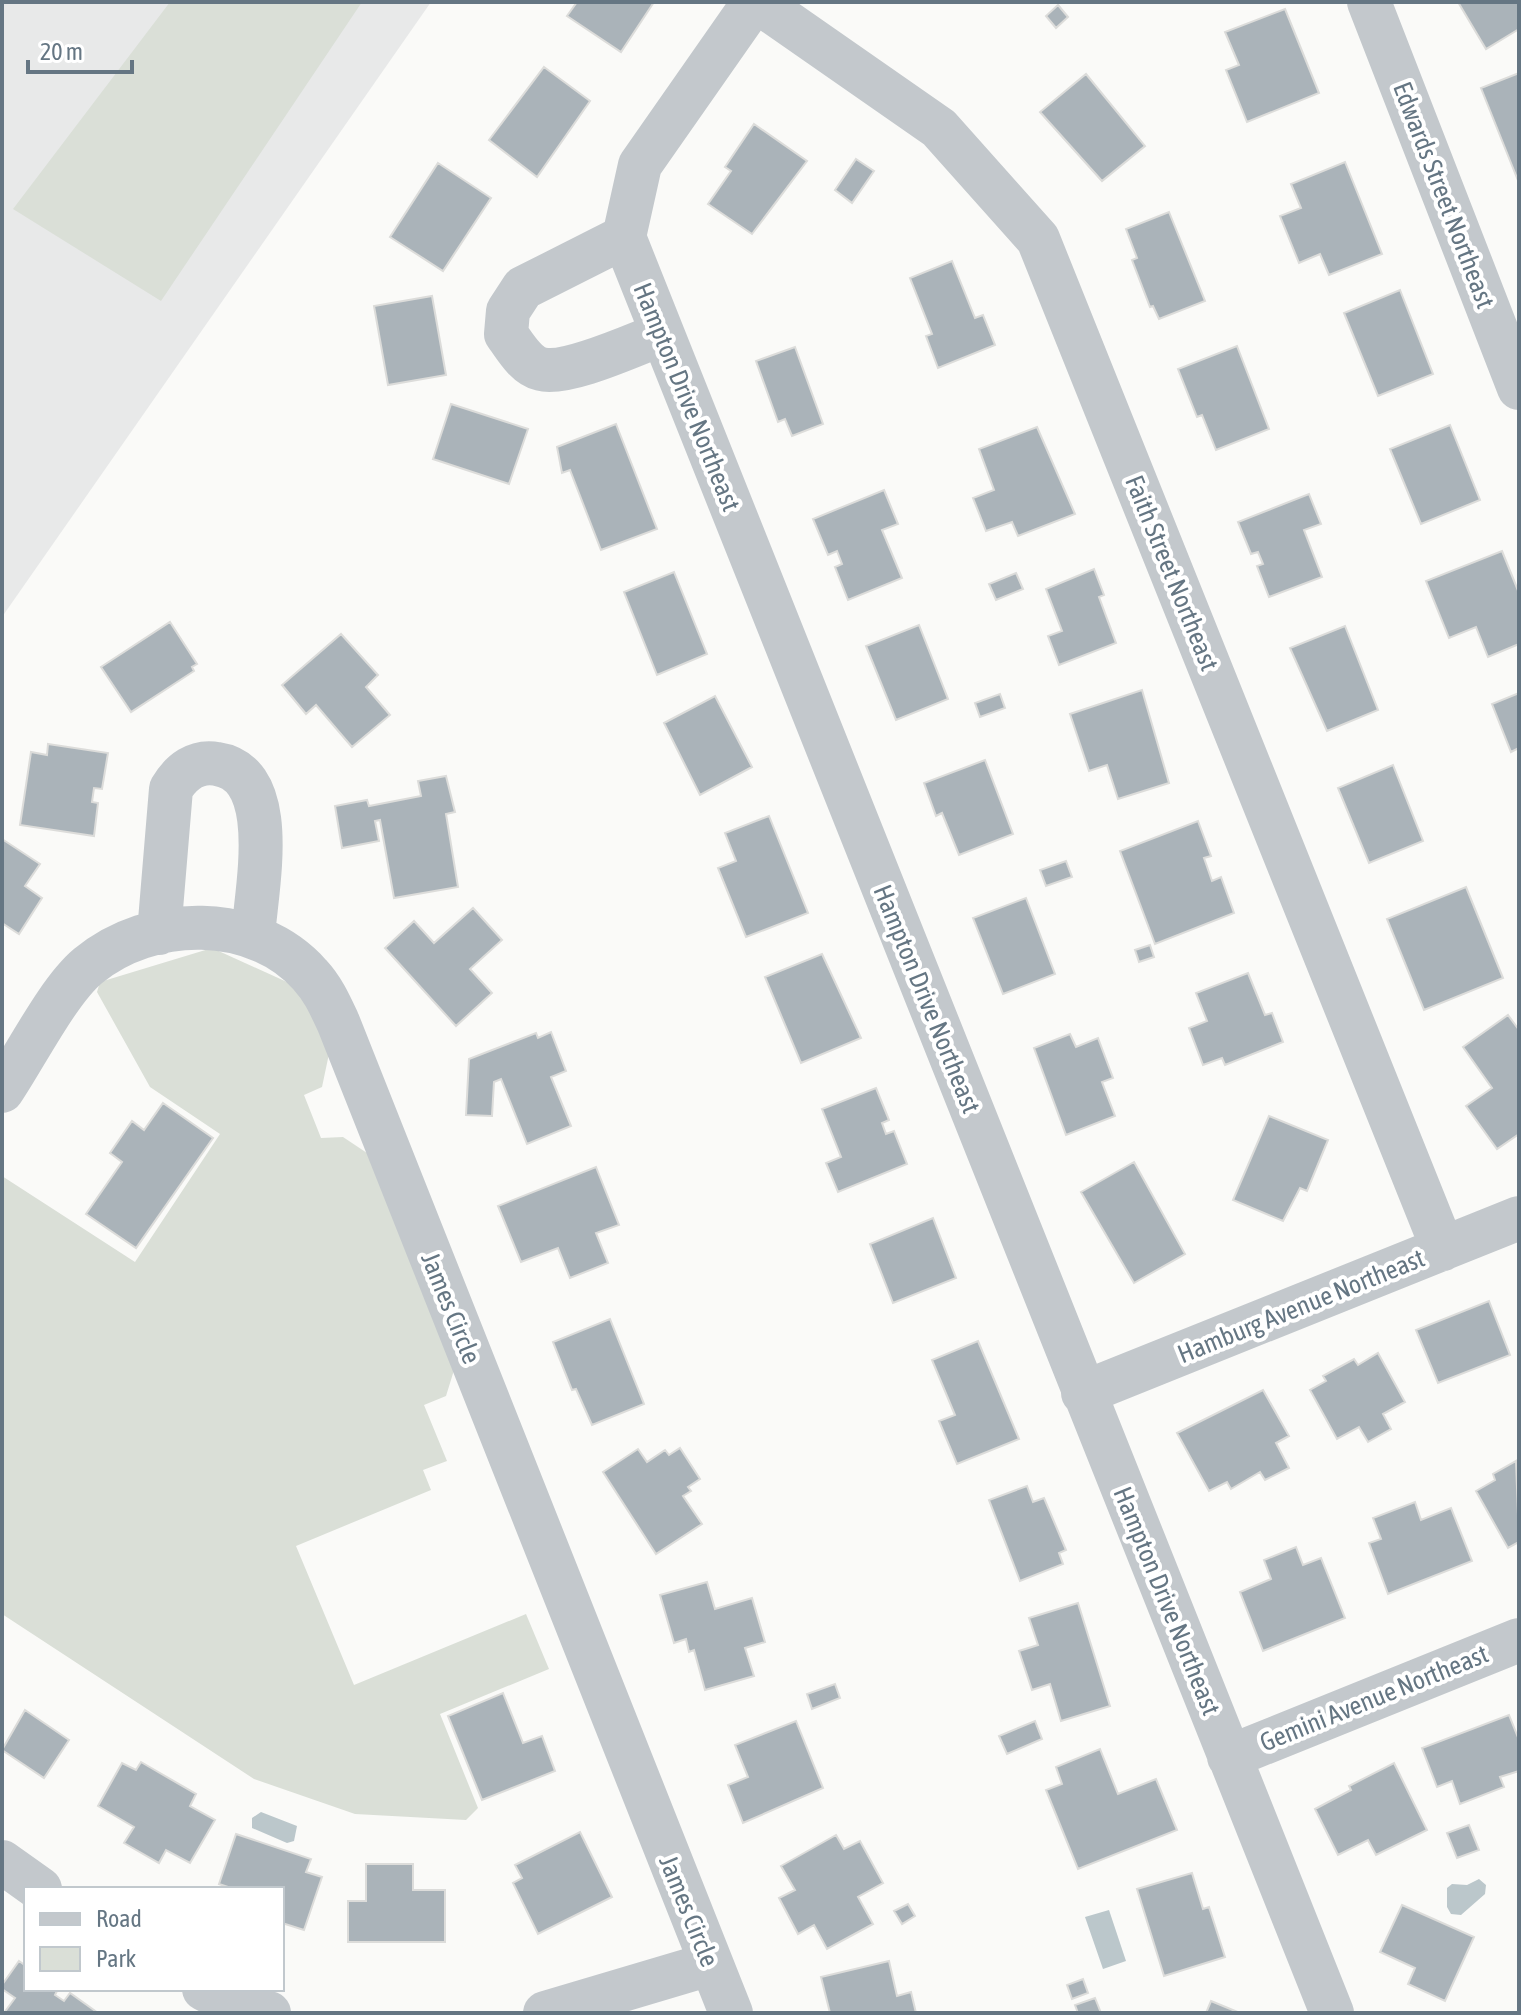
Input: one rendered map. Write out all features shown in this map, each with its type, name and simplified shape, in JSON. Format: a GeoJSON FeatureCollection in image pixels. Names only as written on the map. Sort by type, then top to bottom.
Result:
{"type":"FeatureCollection","features":[{"type":"Feature","properties":{"kind":"street"},"geometry":{"type":"LineString","coordinates":[[662,334],[565,368],[541,369],[523,358],[506,334],[508,311],[523,288],[624,237],[640,165],[756,2]]}},
{"type":"Feature","properties":{"kind":"street","name":"Faith Street Northeast"},"geometry":{"type":"LineString","coordinates":[[756,2],[939,128],[1038,239],[1443,1249]]}},
{"type":"Feature","properties":{"kind":"street","name":"Edwards Street Northeast"},"geometry":{"type":"LineString","coordinates":[[1369,2],[1519,388]]}},
{"type":"Feature","properties":{"kind":"street","name":"Hampton Drive Northeast"},"geometry":{"type":"LineString","coordinates":[[624,237],[1332,2013]]}},
{"type":"Feature","properties":{"kind":"street"},"geometry":{"type":"LineString","coordinates":[[159,933],[171,789],[178,776],[193,766],[211,763],[229,766],[242,775],[258,799],[253,937]]}},
{"type":"Feature","properties":{"kind":"street","name":"James Circle"},"geometry":{"type":"LineString","coordinates":[[2,1091],[88,966],[134,941],[159,933],[202,927],[272,944],[309,973],[338,1022],[731,2013]]}},
{"type":"Feature","properties":{"kind":"street","name":"Hamburg Avenue Northeast"},"geometry":{"type":"LineString","coordinates":[[1083,1393],[1519,1218]]}},
{"type":"Feature","properties":{"kind":"street","name":"Gemini Avenue Northeast"},"geometry":{"type":"LineString","coordinates":[[1229,1757],[1519,1640]]}},
{"type":"Feature","properties":{"kind":"street"},"geometry":{"type":"LineString","coordinates":[[2,1862],[37,1887]]}},
{"type":"Feature","properties":{"kind":"street"},"geometry":{"type":"LineString","coordinates":[[545,2013],[710,1964]]}},
{"type":"Feature","properties":{"kind":"street"},"geometry":{"type":"LineString","coordinates":[[208,1991],[239,2007],[269,2013]]}},
{"type":"Feature","properties":{"kind":"shaded area"},"geometry":{"type":"Polygon","coordinates":[[[2,2],[431,2],[2,617],[2,2]]]}},
{"type":"Feature","properties":{"kind":"shaded area"},"geometry":{"type":"Polygon","coordinates":[[[261,1812],[297,1826],[294,1841],[287,1843],[252,1828],[252,1818],[261,1812]]]}},
{"type":"Feature","properties":{"kind":"shaded area"},"geometry":{"type":"Polygon","coordinates":[[[1479,1879],[1486,1885],[1485,1894],[1461,1915],[1451,1914],[1447,1907],[1447,1888],[1452,1884],[1467,1885],[1479,1879]]]}},
{"type":"Feature","properties":{"kind":"shaded area"},"geometry":{"type":"Polygon","coordinates":[[[1109,1910],[1126,1961],[1103,1969],[1085,1917],[1109,1910]]]}},
{"type":"Feature","properties":{"kind":"green space"},"geometry":{"type":"Polygon","coordinates":[[[170,2],[362,2],[161,301],[13,209],[170,2]]]}},
{"type":"Feature","properties":{"kind":"green space"},"geometry":{"type":"Polygon","coordinates":[[[212,948],[298,987],[330,1049],[322,1087],[304,1095],[321,1138],[343,1137],[373,1157],[455,1367],[446,1396],[424,1405],[447,1461],[423,1470],[431,1490],[296,1546],[354,1685],[526,1614],[549,1669],[440,1714],[478,1808],[466,1820],[355,1814],[254,1779],[2,1614],[2,1176],[135,1262],[220,1134],[150,1087],[97,992],[100,982],[212,948]]]}},
{"type":"Feature","properties":{"kind":"building"},"geometry":{"type":"Polygon","coordinates":[[[577,2],[654,2],[621,52],[567,16],[577,2]]]}},
{"type":"Feature","properties":{"kind":"building"},"geometry":{"type":"Polygon","coordinates":[[[1458,2],[1519,2],[1519,29],[1486,49],[1458,2]]]}},
{"type":"Feature","properties":{"kind":"building"},"geometry":{"type":"Polygon","coordinates":[[[1058,5],[1068,17],[1056,28],[1046,16],[1058,5]]]}},
{"type":"Feature","properties":{"kind":"building"},"geometry":{"type":"Polygon","coordinates":[[[1285,9],[1319,93],[1247,122],[1226,70],[1239,65],[1225,32],[1285,9]]]}},
{"type":"Feature","properties":{"kind":"building"},"geometry":{"type":"Polygon","coordinates":[[[544,67],[590,101],[537,177],[489,140],[544,67]]]}},
{"type":"Feature","properties":{"kind":"building"},"geometry":{"type":"Polygon","coordinates":[[[1519,73],[1519,183],[1481,88],[1519,73]]]}},
{"type":"Feature","properties":{"kind":"building"},"geometry":{"type":"Polygon","coordinates":[[[1086,74],[1145,146],[1102,181],[1040,112],[1086,74]]]}},
{"type":"Feature","properties":{"kind":"building"},"geometry":{"type":"Polygon","coordinates":[[[754,124],[807,161],[752,234],[708,204],[731,171],[725,167],[754,124]]]}},
{"type":"Feature","properties":{"kind":"building"},"geometry":{"type":"Polygon","coordinates":[[[856,159],[874,171],[852,203],[835,190],[856,159]]]}},
{"type":"Feature","properties":{"kind":"building"},"geometry":{"type":"Polygon","coordinates":[[[1345,162],[1382,254],[1329,275],[1320,254],[1299,263],[1280,216],[1301,208],[1291,184],[1345,162]]]}},
{"type":"Feature","properties":{"kind":"building"},"geometry":{"type":"Polygon","coordinates":[[[438,163],[491,198],[443,271],[390,237],[438,163]]]}},
{"type":"Feature","properties":{"kind":"building"},"geometry":{"type":"Polygon","coordinates":[[[1169,212],[1205,301],[1159,319],[1153,306],[1150,307],[1132,260],[1137,258],[1126,229],[1169,212]]]}},
{"type":"Feature","properties":{"kind":"building"},"geometry":{"type":"Polygon","coordinates":[[[952,261],[975,318],[983,315],[995,345],[938,368],[926,336],[932,334],[910,278],[952,261]]]}},
{"type":"Feature","properties":{"kind":"building"},"geometry":{"type":"Polygon","coordinates":[[[1400,290],[1433,374],[1378,396],[1344,313],[1400,290]]]}},
{"type":"Feature","properties":{"kind":"building"},"geometry":{"type":"Polygon","coordinates":[[[432,296],[446,375],[388,385],[374,306],[432,296]]]}},
{"type":"Feature","properties":{"kind":"building"},"geometry":{"type":"Polygon","coordinates":[[[1237,346],[1269,429],[1216,450],[1202,415],[1197,417],[1178,369],[1237,346]]]}},
{"type":"Feature","properties":{"kind":"building"},"geometry":{"type":"Polygon","coordinates":[[[795,347],[823,424],[792,436],[785,419],[778,422],[756,361],[795,347]]]}},
{"type":"Feature","properties":{"kind":"building"},"geometry":{"type":"Polygon","coordinates":[[[451,404],[528,429],[509,484],[433,459],[451,404]]]}},
{"type":"Feature","properties":{"kind":"building"},"geometry":{"type":"Polygon","coordinates":[[[616,424],[657,529],[601,550],[570,470],[562,473],[557,447],[616,424]]]}},
{"type":"Feature","properties":{"kind":"building"},"geometry":{"type":"Polygon","coordinates":[[[1450,425],[1480,500],[1421,524],[1390,449],[1450,425]]]}},
{"type":"Feature","properties":{"kind":"building"},"geometry":{"type":"Polygon","coordinates":[[[1037,427],[1075,514],[1018,536],[1012,522],[986,531],[973,498],[994,490],[979,449],[1037,427]]]}},
{"type":"Feature","properties":{"kind":"building"},"geometry":{"type":"Polygon","coordinates":[[[884,490],[898,524],[882,530],[902,578],[848,600],[835,567],[842,564],[837,551],[828,555],[813,519],[884,490]]]}},
{"type":"Feature","properties":{"kind":"building"},"geometry":{"type":"Polygon","coordinates":[[[1309,494],[1321,524],[1304,530],[1322,577],[1269,597],[1257,566],[1263,564],[1258,552],[1251,554],[1238,522],[1309,494]]]}},
{"type":"Feature","properties":{"kind":"building"},"geometry":{"type":"Polygon","coordinates":[[[1502,551],[1519,593],[1519,644],[1488,657],[1476,627],[1449,638],[1426,581],[1502,551]]]}},
{"type":"Feature","properties":{"kind":"building"},"geometry":{"type":"Polygon","coordinates":[[[1094,569],[1104,595],[1099,597],[1116,643],[1059,665],[1048,636],[1062,631],[1046,589],[1094,569]]]}},
{"type":"Feature","properties":{"kind":"building"},"geometry":{"type":"Polygon","coordinates":[[[674,572],[707,654],[657,675],[624,592],[674,572]]]}},
{"type":"Feature","properties":{"kind":"building"},"geometry":{"type":"Polygon","coordinates":[[[1016,573],[1023,589],[996,600],[989,584],[1016,573]]]}},
{"type":"Feature","properties":{"kind":"building"},"geometry":{"type":"Polygon","coordinates":[[[170,622],[197,664],[192,667],[194,671],[131,712],[101,667],[170,622]]]}},
{"type":"Feature","properties":{"kind":"building"},"geometry":{"type":"Polygon","coordinates":[[[919,625],[948,699],[896,720],[866,646],[919,625]]]}},
{"type":"Feature","properties":{"kind":"building"},"geometry":{"type":"Polygon","coordinates":[[[1345,626],[1378,710],[1327,731],[1290,648],[1345,626]]]}},
{"type":"Feature","properties":{"kind":"building"},"geometry":{"type":"Polygon","coordinates":[[[341,634],[378,675],[366,687],[390,715],[352,747],[316,705],[306,714],[282,685],[341,634]]]}},
{"type":"Feature","properties":{"kind":"building"},"geometry":{"type":"Polygon","coordinates":[[[1142,690],[1169,783],[1118,799],[1107,765],[1089,771],[1070,714],[1142,690]]]}},
{"type":"Feature","properties":{"kind":"building"},"geometry":{"type":"Polygon","coordinates":[[[1519,693],[1519,748],[1511,752],[1492,704],[1519,693]]]}},
{"type":"Feature","properties":{"kind":"building"},"geometry":{"type":"Polygon","coordinates":[[[1000,694],[1005,708],[980,717],[975,703],[1000,694]]]}},
{"type":"Feature","properties":{"kind":"building"},"geometry":{"type":"Polygon","coordinates":[[[715,696],[752,767],[700,795],[664,723],[715,696]]]}},
{"type":"Feature","properties":{"kind":"building"},"geometry":{"type":"Polygon","coordinates":[[[48,744],[108,753],[102,789],[94,788],[92,802],[98,803],[94,836],[20,825],[31,752],[47,755],[48,744]]]}},
{"type":"Feature","properties":{"kind":"building"},"geometry":{"type":"Polygon","coordinates":[[[985,760],[1013,834],[959,855],[942,813],[936,816],[924,783],[985,760]]]}},
{"type":"Feature","properties":{"kind":"building"},"geometry":{"type":"Polygon","coordinates":[[[1393,765],[1423,841],[1369,863],[1338,788],[1393,765]]]}},
{"type":"Feature","properties":{"kind":"building"},"geometry":{"type":"Polygon","coordinates":[[[446,776],[455,812],[446,814],[458,887],[394,898],[380,820],[375,821],[379,841],[342,848],[335,806],[367,800],[369,806],[421,796],[418,781],[446,776]]]}},
{"type":"Feature","properties":{"kind":"building"},"geometry":{"type":"Polygon","coordinates":[[[769,816],[808,913],[746,937],[718,868],[736,861],[725,833],[769,816]]]}},
{"type":"Feature","properties":{"kind":"building"},"geometry":{"type":"Polygon","coordinates":[[[1198,821],[1211,856],[1204,858],[1212,881],[1221,877],[1234,913],[1155,944],[1120,851],[1198,821]]]}},
{"type":"Feature","properties":{"kind":"building"},"geometry":{"type":"Polygon","coordinates":[[[2,839],[40,864],[25,886],[42,898],[19,934],[2,923],[2,839]]]}},
{"type":"Feature","properties":{"kind":"building"},"geometry":{"type":"Polygon","coordinates":[[[1066,861],[1072,877],[1046,886],[1040,870],[1066,861]]]}},
{"type":"Feature","properties":{"kind":"building"},"geometry":{"type":"Polygon","coordinates":[[[1466,887],[1503,978],[1424,1010],[1387,919],[1466,887]]]}},
{"type":"Feature","properties":{"kind":"building"},"geometry":{"type":"Polygon","coordinates":[[[1026,898],[1055,974],[1003,994],[973,918],[1026,898]]]}},
{"type":"Feature","properties":{"kind":"building"},"geometry":{"type":"Polygon","coordinates":[[[473,908],[502,940],[470,969],[492,993],[456,1026],[385,948],[414,921],[434,943],[473,908]]]}},
{"type":"Feature","properties":{"kind":"building"},"geometry":{"type":"Polygon","coordinates":[[[1150,945],[1154,957],[1139,962],[1135,950],[1150,945]]]}},
{"type":"Feature","properties":{"kind":"building"},"geometry":{"type":"Polygon","coordinates":[[[822,954],[861,1038],[801,1063],[765,977],[822,954]]]}},
{"type":"Feature","properties":{"kind":"building"},"geometry":{"type":"Polygon","coordinates":[[[1248,973],[1265,1015],[1272,1013],[1283,1042],[1225,1065],[1222,1058],[1203,1065],[1189,1028],[1207,1021],[1196,993],[1248,973]]]}},
{"type":"Feature","properties":{"kind":"building"},"geometry":{"type":"Polygon","coordinates":[[[1508,1015],[1519,1030],[1519,1134],[1497,1149],[1466,1106],[1492,1088],[1463,1047],[1508,1015]]]}},
{"type":"Feature","properties":{"kind":"building"},"geometry":{"type":"Polygon","coordinates":[[[551,1032],[566,1071],[551,1077],[571,1126],[527,1144],[501,1079],[494,1082],[492,1116],[466,1115],[469,1059],[536,1033],[538,1038],[551,1032]]]}},
{"type":"Feature","properties":{"kind":"building"},"geometry":{"type":"Polygon","coordinates":[[[1070,1034],[1076,1047],[1098,1038],[1113,1078],[1102,1082],[1115,1116],[1066,1135],[1034,1048],[1070,1034]]]}},
{"type":"Feature","properties":{"kind":"building"},"geometry":{"type":"Polygon","coordinates":[[[876,1088],[889,1120],[882,1123],[886,1134],[894,1131],[907,1164],[838,1192],[826,1163],[841,1157],[822,1109],[876,1088]]]}},
{"type":"Feature","properties":{"kind":"building"},"geometry":{"type":"Polygon","coordinates":[[[163,1103],[213,1138],[136,1248],[86,1214],[122,1162],[110,1153],[132,1121],[144,1130],[163,1103]]]}},
{"type":"Feature","properties":{"kind":"building"},"geometry":{"type":"Polygon","coordinates":[[[1269,1116],[1328,1140],[1307,1191],[1300,1188],[1283,1221],[1233,1200],[1269,1116]]]}},
{"type":"Feature","properties":{"kind":"building"},"geometry":{"type":"Polygon","coordinates":[[[1134,1162],[1185,1254],[1134,1283],[1081,1192],[1134,1162]]]}},
{"type":"Feature","properties":{"kind":"building"},"geometry":{"type":"Polygon","coordinates":[[[596,1167],[619,1225],[596,1233],[608,1263],[570,1278],[558,1248],[521,1262],[498,1206],[596,1167]]]}},
{"type":"Feature","properties":{"kind":"building"},"geometry":{"type":"Polygon","coordinates":[[[933,1218],[956,1278],[893,1303],[870,1244],[933,1218]]]}},
{"type":"Feature","properties":{"kind":"building"},"geometry":{"type":"Polygon","coordinates":[[[1489,1301],[1510,1355],[1438,1383],[1416,1330],[1489,1301]]]}},
{"type":"Feature","properties":{"kind":"building"},"geometry":{"type":"Polygon","coordinates":[[[610,1319],[644,1404],[592,1425],[576,1389],[572,1390],[553,1342],[610,1319]]]}},
{"type":"Feature","properties":{"kind":"building"},"geometry":{"type":"Polygon","coordinates":[[[978,1341],[1019,1439],[957,1464],[939,1421],[955,1415],[932,1360],[978,1341]]]}},
{"type":"Feature","properties":{"kind":"building"},"geometry":{"type":"Polygon","coordinates":[[[1378,1353],[1405,1402],[1383,1414],[1391,1429],[1368,1442],[1359,1427],[1337,1439],[1310,1390],[1326,1381],[1323,1376],[1354,1359],[1358,1365],[1378,1353]]]}},
{"type":"Feature","properties":{"kind":"building"},"geometry":{"type":"Polygon","coordinates":[[[1263,1390],[1289,1436],[1276,1443],[1289,1468],[1265,1480],[1260,1472],[1231,1489],[1227,1482],[1209,1491],[1177,1433],[1263,1390]]]}},
{"type":"Feature","properties":{"kind":"building"},"geometry":{"type":"Polygon","coordinates":[[[680,1448],[700,1479],[688,1487],[691,1491],[683,1496],[702,1524],[656,1554],[603,1472],[638,1449],[647,1462],[665,1450],[669,1455],[680,1448]]]}},
{"type":"Feature","properties":{"kind":"building"},"geometry":{"type":"Polygon","coordinates":[[[1516,1461],[1519,1542],[1508,1548],[1476,1491],[1495,1480],[1493,1474],[1516,1461]]]}},
{"type":"Feature","properties":{"kind":"building"},"geometry":{"type":"Polygon","coordinates":[[[1027,1486],[1033,1502],[1044,1498],[1066,1550],[1059,1553],[1063,1564],[1020,1581],[989,1500],[1027,1486]]]}},
{"type":"Feature","properties":{"kind":"building"},"geometry":{"type":"Polygon","coordinates":[[[1415,1502],[1421,1520],[1451,1508],[1472,1561],[1388,1594],[1369,1543],[1381,1539],[1373,1518],[1415,1502]]]}},
{"type":"Feature","properties":{"kind":"building"},"geometry":{"type":"Polygon","coordinates":[[[1296,1547],[1303,1565],[1321,1558],[1345,1618],[1263,1651],[1240,1592],[1271,1579],[1264,1560],[1296,1547]]]}},
{"type":"Feature","properties":{"kind":"building"},"geometry":{"type":"Polygon","coordinates":[[[707,1582],[715,1609],[752,1598],[765,1642],[745,1648],[754,1676],[705,1690],[694,1650],[689,1652],[686,1639],[674,1643],[660,1595],[707,1582]]]}},
{"type":"Feature","properties":{"kind":"building"},"geometry":{"type":"Polygon","coordinates":[[[1078,1603],[1110,1706],[1061,1721],[1050,1684],[1032,1690],[1019,1651],[1038,1645],[1029,1618],[1078,1603]]]}},
{"type":"Feature","properties":{"kind":"building"},"geometry":{"type":"Polygon","coordinates":[[[835,1684],[840,1698],[812,1709],[807,1694],[835,1684]]]}},
{"type":"Feature","properties":{"kind":"building"},"geometry":{"type":"Polygon","coordinates":[[[503,1693],[523,1743],[542,1736],[555,1771],[482,1800],[448,1716],[503,1693]]]}},
{"type":"Feature","properties":{"kind":"building"},"geometry":{"type":"Polygon","coordinates":[[[25,1710],[69,1740],[44,1778],[2,1750],[25,1710]]]}},
{"type":"Feature","properties":{"kind":"building"},"geometry":{"type":"Polygon","coordinates":[[[1509,1715],[1519,1740],[1519,1771],[1500,1777],[1504,1787],[1460,1804],[1452,1781],[1437,1787],[1422,1748],[1509,1715]]]}},
{"type":"Feature","properties":{"kind":"building"},"geometry":{"type":"Polygon","coordinates":[[[796,1721],[823,1788],[743,1823],[728,1785],[748,1777],[735,1745],[796,1721]]]}},
{"type":"Feature","properties":{"kind":"building"},"geometry":{"type":"Polygon","coordinates":[[[1035,1721],[1042,1739],[1007,1754],[999,1736],[1035,1721]]]}},
{"type":"Feature","properties":{"kind":"building"},"geometry":{"type":"Polygon","coordinates":[[[1100,1749],[1118,1794],[1156,1779],[1177,1830],[1078,1869],[1046,1790],[1062,1784],[1056,1767],[1100,1749]]]}},
{"type":"Feature","properties":{"kind":"building"},"geometry":{"type":"Polygon","coordinates":[[[141,1762],[196,1794],[190,1806],[215,1820],[190,1863],[166,1850],[159,1863],[124,1843],[134,1827],[98,1806],[122,1763],[136,1770],[141,1762]]]}},
{"type":"Feature","properties":{"kind":"building"},"geometry":{"type":"Polygon","coordinates":[[[1394,1763],[1427,1830],[1376,1855],[1368,1840],[1338,1855],[1315,1809],[1351,1790],[1349,1786],[1394,1763]]]}},
{"type":"Feature","properties":{"kind":"building"},"geometry":{"type":"Polygon","coordinates":[[[1469,1825],[1479,1850],[1457,1858],[1447,1833],[1469,1825]]]}},
{"type":"Feature","properties":{"kind":"building"},"geometry":{"type":"Polygon","coordinates":[[[580,1832],[612,1897],[538,1934],[513,1883],[522,1878],[515,1865],[580,1832]]]}},
{"type":"Feature","properties":{"kind":"building"},"geometry":{"type":"Polygon","coordinates":[[[236,1834],[311,1859],[306,1872],[322,1877],[304,1930],[284,1924],[284,1887],[228,1887],[219,1884],[236,1834]]]}},
{"type":"Feature","properties":{"kind":"building"},"geometry":{"type":"Polygon","coordinates":[[[836,1835],[844,1849],[860,1841],[883,1883],[858,1897],[873,1924],[827,1949],[814,1925],[798,1934],[779,1898],[795,1890],[781,1866],[836,1835]]]}},
{"type":"Feature","properties":{"kind":"building"},"geometry":{"type":"Polygon","coordinates":[[[366,1864],[413,1864],[413,1890],[445,1890],[445,1942],[348,1942],[348,1901],[366,1901],[366,1864]]]}},
{"type":"Feature","properties":{"kind":"building"},"geometry":{"type":"Polygon","coordinates":[[[1192,1873],[1203,1909],[1209,1907],[1225,1957],[1164,1976],[1137,1889],[1192,1873]]]}},
{"type":"Feature","properties":{"kind":"building"},"geometry":{"type":"Polygon","coordinates":[[[908,1904],[915,1916],[902,1924],[894,1911],[908,1904]]]}},
{"type":"Feature","properties":{"kind":"building"},"geometry":{"type":"Polygon","coordinates":[[[1402,1905],[1474,1937],[1445,2001],[1408,1984],[1415,1968],[1380,1952],[1402,1905]]]}},
{"type":"Feature","properties":{"kind":"building"},"geometry":{"type":"Polygon","coordinates":[[[19,1961],[24,1965],[24,1991],[57,1991],[55,1995],[64,2001],[70,1993],[98,2013],[4,2013],[15,1998],[2,1989],[19,1961]]]}},
{"type":"Feature","properties":{"kind":"building"},"geometry":{"type":"Polygon","coordinates":[[[889,1961],[897,1996],[911,1992],[916,2013],[830,2013],[821,1977],[889,1961]]]}},
{"type":"Feature","properties":{"kind":"building"},"geometry":{"type":"Polygon","coordinates":[[[1083,1979],[1088,1993],[1072,1999],[1067,1985],[1083,1979]]]}},
{"type":"Feature","properties":{"kind":"building"},"geometry":{"type":"Polygon","coordinates":[[[1095,1998],[1101,2013],[1078,2013],[1075,2005],[1095,1998]]]}},
{"type":"Feature","properties":{"kind":"building"},"geometry":{"type":"Polygon","coordinates":[[[1211,2001],[1240,2013],[1206,2013],[1211,2001]]]}}]}
